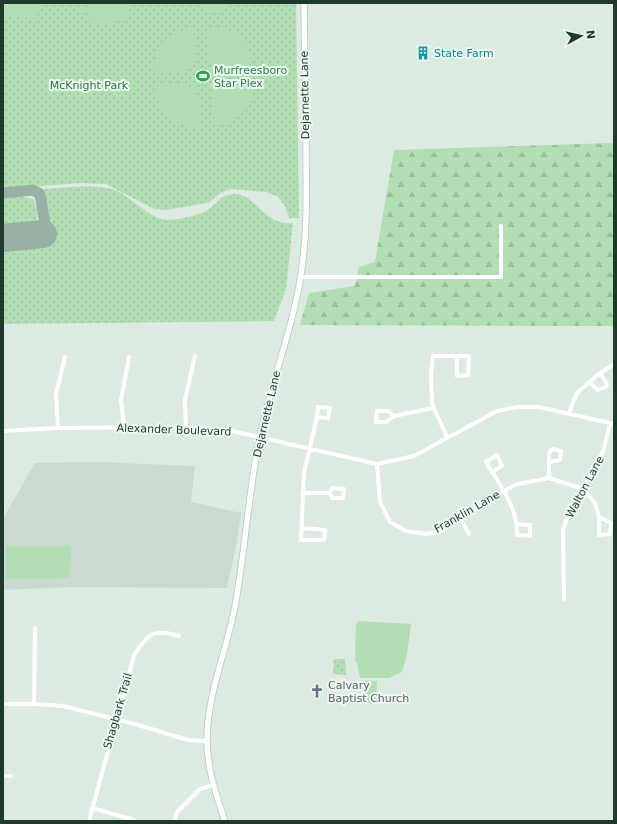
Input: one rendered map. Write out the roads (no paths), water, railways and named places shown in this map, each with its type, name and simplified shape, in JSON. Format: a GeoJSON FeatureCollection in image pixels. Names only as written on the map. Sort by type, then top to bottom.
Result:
{"type":"FeatureCollection","features":[{"type":"Feature","properties":{"kind":"main road","name":"Dejarnette Lane"},"geometry":{"type":"LineString","coordinates":[[225,821],[213,785],[206,741],[211,700],[231,628],[241,572],[260,436],[301,277],[306,234],[304,3]]}},
{"type":"Feature","properties":{"kind":"street"},"geometry":{"type":"LineString","coordinates":[[301,277],[501,277],[501,226]]}},
{"type":"Feature","properties":{"kind":"street"},"geometry":{"type":"LineString","coordinates":[[186,428],[185,400],[195,356]]}},
{"type":"Feature","properties":{"kind":"street"},"geometry":{"type":"LineString","coordinates":[[447,437],[433,408],[431,374],[433,356],[469,356],[468,375],[457,376],[457,357]]}},
{"type":"Feature","properties":{"kind":"street"},"geometry":{"type":"LineString","coordinates":[[58,428],[56,394],[65,357]]}},
{"type":"Feature","properties":{"kind":"street"},"geometry":{"type":"LineString","coordinates":[[124,427],[121,400],[129,357]]}},
{"type":"Feature","properties":{"kind":"street"},"geometry":{"type":"LineString","coordinates":[[569,413],[577,392],[600,373],[614,364]]}},
{"type":"Feature","properties":{"kind":"street"},"geometry":{"type":"LineString","coordinates":[[589,382],[598,390],[606,387],[607,384],[600,373]]}},
{"type":"Feature","properties":{"kind":"street","name":"Alexander Boulevard"},"geometry":{"type":"LineString","coordinates":[[3,431],[124,427],[228,430],[260,436],[377,464],[414,456],[497,411],[517,407],[539,407],[612,424]]}},
{"type":"Feature","properties":{"kind":"street"},"geometry":{"type":"LineString","coordinates":[[394,416],[433,408]]}},
{"type":"Feature","properties":{"kind":"street"},"geometry":{"type":"LineString","coordinates":[[302,528],[324,530],[324,540],[301,540],[304,473],[317,417]]}},
{"type":"Feature","properties":{"kind":"street","name":"Walton Lane"},"geometry":{"type":"LineString","coordinates":[[564,599],[563,530],[581,490],[603,452],[612,424]]}},
{"type":"Feature","properties":{"kind":"street"},"geometry":{"type":"LineString","coordinates":[[549,462],[549,478]]}},
{"type":"Feature","properties":{"kind":"street","name":"Franklin Lane"},"geometry":{"type":"LineString","coordinates":[[377,464],[380,502],[390,522],[406,531],[426,534],[438,532],[492,500],[503,491],[518,484],[549,478],[581,490]]}},
{"type":"Feature","properties":{"kind":"street"},"geometry":{"type":"LineString","coordinates":[[492,472],[513,508],[517,524]]}},
{"type":"Feature","properties":{"kind":"street"},"geometry":{"type":"LineString","coordinates":[[581,490],[595,503],[599,517],[599,534],[610,534],[611,523],[599,517]]}},
{"type":"Feature","properties":{"kind":"street"},"geometry":{"type":"LineString","coordinates":[[302,493],[330,493]]}},
{"type":"Feature","properties":{"kind":"street"},"geometry":{"type":"LineString","coordinates":[[460,518],[469,534]]}},
{"type":"Feature","properties":{"kind":"street"},"geometry":{"type":"LineString","coordinates":[[34,704],[35,628]]}},
{"type":"Feature","properties":{"kind":"street","name":"Shagbark Trail"},"geometry":{"type":"LineString","coordinates":[[89,821],[115,720],[134,655],[147,636],[164,632],[179,636]]}},
{"type":"Feature","properties":{"kind":"street"},"geometry":{"type":"LineString","coordinates":[[3,704],[63,706],[188,740],[206,741]]}},
{"type":"Feature","properties":{"kind":"street"},"geometry":{"type":"LineString","coordinates":[[3,776],[11,776]]}},
{"type":"Feature","properties":{"kind":"street"},"geometry":{"type":"LineString","coordinates":[[174,821],[177,812],[200,789],[213,785]]}},
{"type":"Feature","properties":{"kind":"street"},"geometry":{"type":"LineString","coordinates":[[92,808],[134,820]]}},
{"type":"Feature","properties":{"kind":"place","name":"State Farm"},"geometry":{"type":"Point","coordinates":[423,53]}},
{"type":"Feature","properties":{"kind":"place","name":"Murfreesboro Star Plex"},"geometry":{"type":"Point","coordinates":[203,76]}},
{"type":"Feature","properties":{"kind":"place","name":"Calvary Baptist Church"},"geometry":{"type":"Point","coordinates":[317,691]}},
{"type":"Feature","properties":{"kind":"park label","name":"McKnight Park"},"geometry":{"type":"Point","coordinates":[89,85]}}]}
